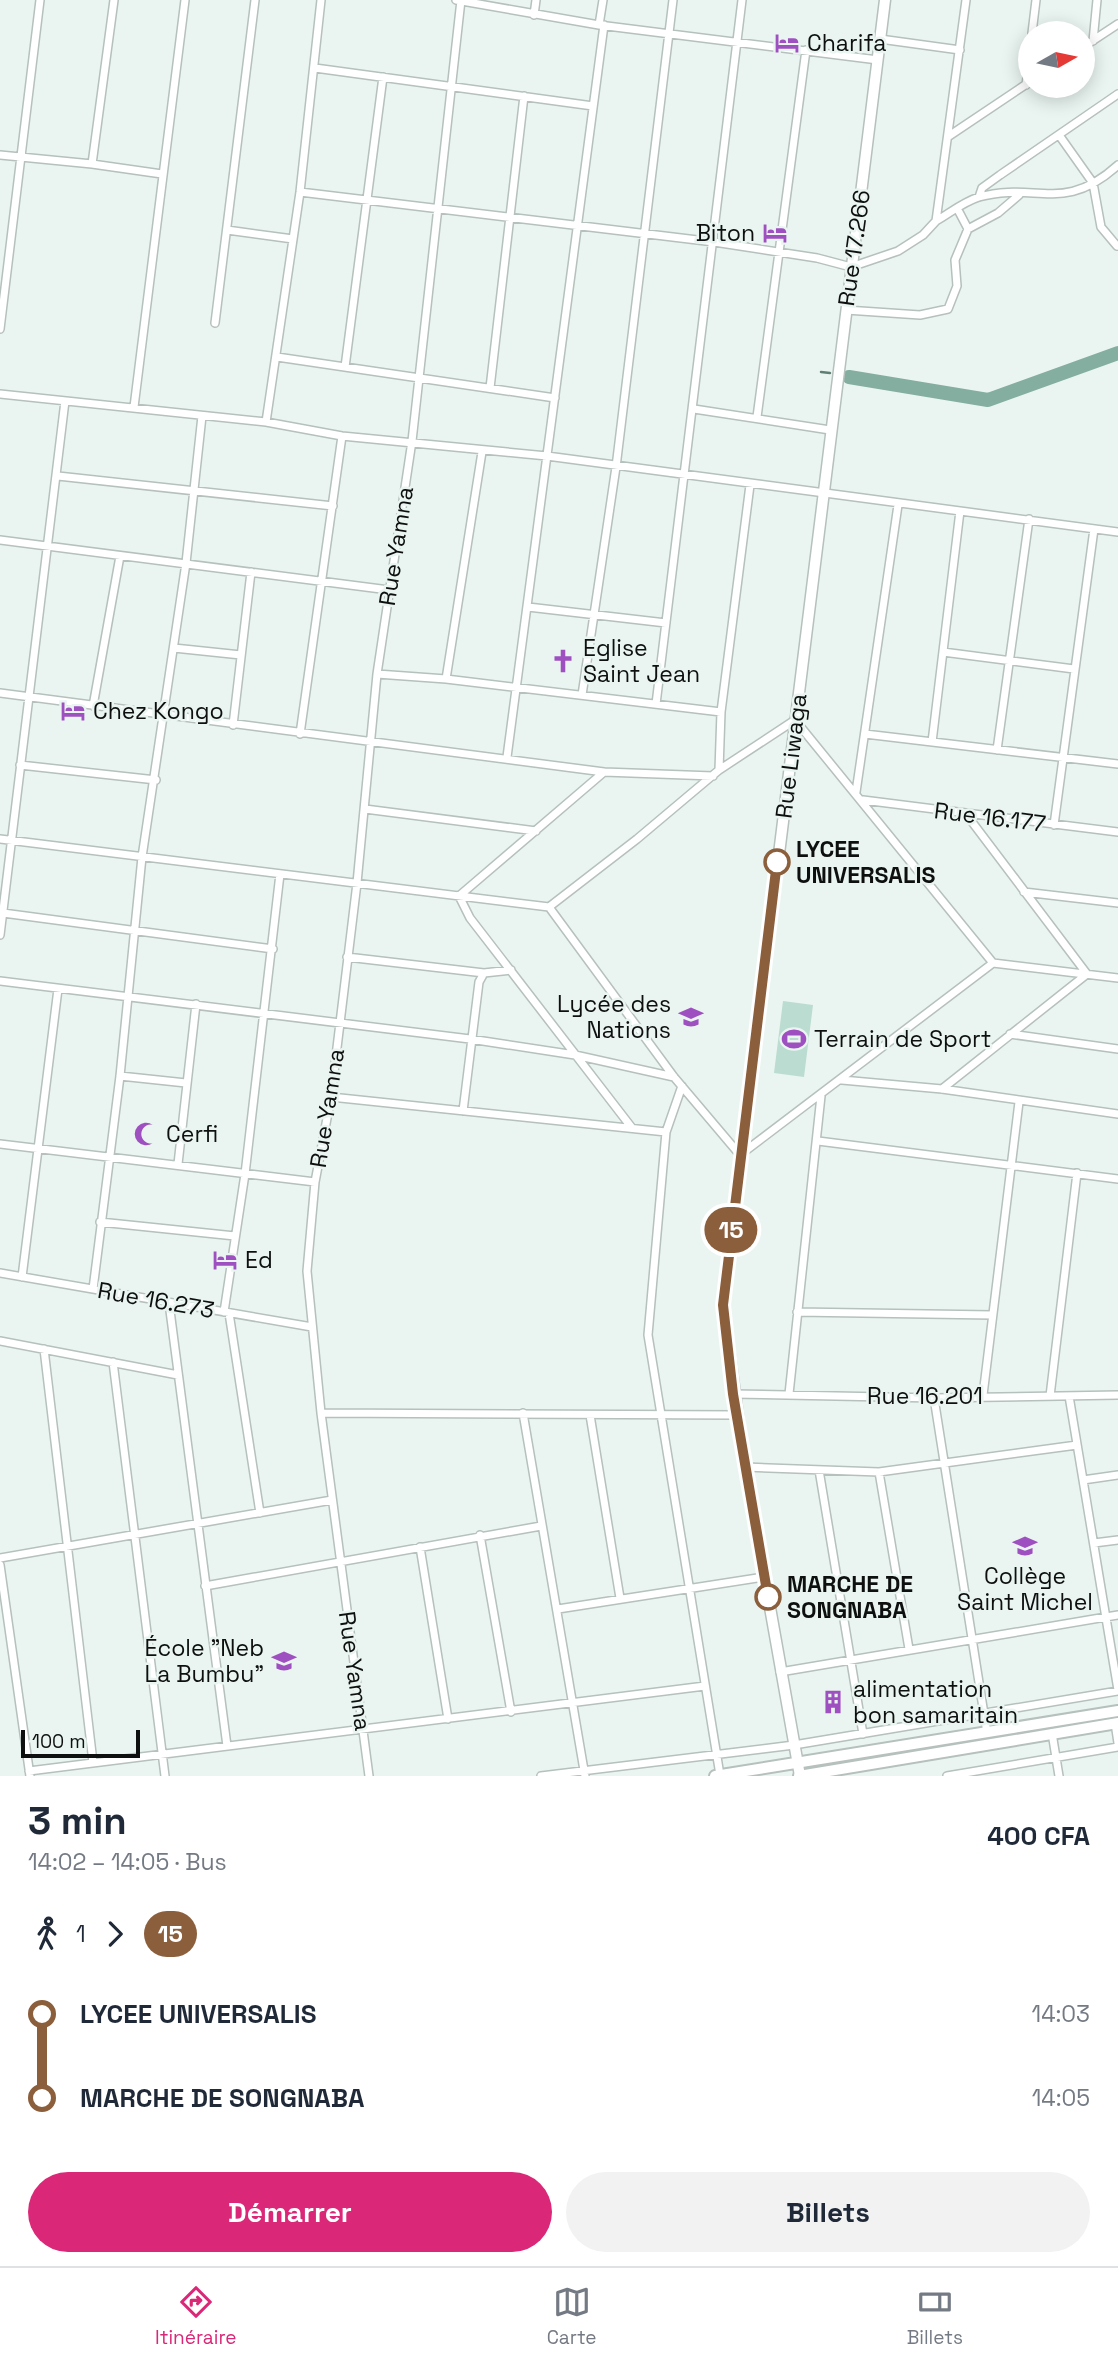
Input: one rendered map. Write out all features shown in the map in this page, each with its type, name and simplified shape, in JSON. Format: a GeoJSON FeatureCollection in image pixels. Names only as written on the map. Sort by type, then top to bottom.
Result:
{"type":"FeatureCollection","features":[{"type":"Feature","properties":{"kind":"main road","name":"Rue 17.266"},"geometry":{"type":"LineString","coordinates":[[822,495],[885,0]]}},
{"type":"Feature","properties":{"kind":"main road","name":"Rue Liwaga"},"geometry":{"type":"LineString","coordinates":[[800,1776],[733,1394],[723,1305],[822,495]]}},
{"type":"Feature","properties":{"kind":"main road"},"geometry":{"type":"LineString","coordinates":[[718,1776],[1118,1711]]}},
{"type":"Feature","properties":{"kind":"main road"},"geometry":{"type":"LineString","coordinates":[[800,1776],[1116,1723]]}},
{"type":"Feature","properties":{"kind":"street"},"geometry":{"type":"LineString","coordinates":[[0,329],[40,0]]}},
{"type":"Feature","properties":{"kind":"street"},"geometry":{"type":"LineString","coordinates":[[92,164],[114,0]]}},
{"type":"Feature","properties":{"kind":"street"},"geometry":{"type":"LineString","coordinates":[[134,407],[185,0]]}},
{"type":"Feature","properties":{"kind":"street"},"geometry":{"type":"LineString","coordinates":[[215,323],[255,0]]}},
{"type":"Feature","properties":{"kind":"street"},"geometry":{"type":"LineString","coordinates":[[266,422],[300,192],[321,0]]}},
{"type":"Feature","properties":{"kind":"street"},"geometry":{"type":"LineString","coordinates":[[459,0],[534,15],[670,35],[877,60]]}},
{"type":"Feature","properties":{"kind":"street","name":"Rue Yamna"},"geometry":{"type":"LineString","coordinates":[[369,1776],[321,1413],[307,1271],[316,1182],[331,1097],[357,883],[377,674],[420,377],[459,0]]}},
{"type":"Feature","properties":{"kind":"street"},"geometry":{"type":"LineString","coordinates":[[534,15],[536,0]]}},
{"type":"Feature","properties":{"kind":"street"},"geometry":{"type":"LineString","coordinates":[[507,757],[593,106],[603,0]]}},
{"type":"Feature","properties":{"kind":"street"},"geometry":{"type":"LineString","coordinates":[[582,695],[616,467],[673,0]]}},
{"type":"Feature","properties":{"kind":"street"},"geometry":{"type":"LineString","coordinates":[[656,704],[742,0]]}},
{"type":"Feature","properties":{"kind":"street"},"geometry":{"type":"LineString","coordinates":[[936,221],[966,0]]}},
{"type":"Feature","properties":{"kind":"street"},"geometry":{"type":"LineString","coordinates":[[1033,21],[1036,0]]}},
{"type":"Feature","properties":{"kind":"street"},"geometry":{"type":"LineString","coordinates":[[1095,21],[1097,0]]}},
{"type":"Feature","properties":{"kind":"street"},"geometry":{"type":"LineString","coordinates":[[1096,39],[1118,23]]}},
{"type":"Feature","properties":{"kind":"street"},"geometry":{"type":"LineString","coordinates":[[880,39],[960,50]]}},
{"type":"Feature","properties":{"kind":"street"},"geometry":{"type":"LineString","coordinates":[[757,417],[806,50]]}},
{"type":"Feature","properties":{"kind":"street"},"geometry":{"type":"LineString","coordinates":[[315,68],[593,106]]}},
{"type":"Feature","properties":{"kind":"street"},"geometry":{"type":"LineString","coordinates":[[345,367],[383,77]]}},
{"type":"Feature","properties":{"kind":"street"},"geometry":{"type":"LineString","coordinates":[[949,136],[1018,90]]}},
{"type":"Feature","properties":{"kind":"street"},"geometry":{"type":"LineString","coordinates":[[979,198],[982,188],[1118,94]]}},
{"type":"Feature","properties":{"kind":"street"},"geometry":{"type":"LineString","coordinates":[[490,388],[524,96]]}},
{"type":"Feature","properties":{"kind":"street"},"geometry":{"type":"LineString","coordinates":[[1059,135],[1093,183],[1101,227],[1117,246]]}},
{"type":"Feature","properties":{"kind":"street"},"geometry":{"type":"LineString","coordinates":[[0,155],[162,174]]}},
{"type":"Feature","properties":{"kind":"street"},"geometry":{"type":"LineString","coordinates":[[300,192],[714,242],[852,267],[898,251],[923,235],[936,221],[979,198],[1062,195],[1093,183],[1118,165]]}},
{"type":"Feature","properties":{"kind":"street"},"geometry":{"type":"LineString","coordinates":[[846,310],[920,315],[946,311],[956,291],[955,261],[968,229],[999,213],[1020,195]]}},
{"type":"Feature","properties":{"kind":"street"},"geometry":{"type":"LineString","coordinates":[[957,208],[968,229]]}},
{"type":"Feature","properties":{"kind":"street"},"geometry":{"type":"LineString","coordinates":[[227,230],[293,239]]}},
{"type":"Feature","properties":{"kind":"street"},"geometry":{"type":"LineString","coordinates":[[277,358],[555,398]]}},
{"type":"Feature","properties":{"kind":"street"},"geometry":{"type":"LineString","coordinates":[[0,394],[266,422],[342,436],[412,441],[482,452],[547,456],[685,477],[1118,532]]}},
{"type":"Feature","properties":{"kind":"street"},"geometry":{"type":"LineString","coordinates":[[0,935],[27,697],[58,476],[65,401]]}},
{"type":"Feature","properties":{"kind":"street"},"geometry":{"type":"LineString","coordinates":[[694,410],[757,417],[830,430]]}},
{"type":"Feature","properties":{"kind":"street"},"geometry":{"type":"LineString","coordinates":[[93,1289],[107,1158],[120,1076],[142,857],[156,780],[186,563],[202,416]]}},
{"type":"Feature","properties":{"kind":"street"},"geometry":{"type":"LineString","coordinates":[[300,734],[342,436]]}},
{"type":"Feature","properties":{"kind":"street"},"geometry":{"type":"LineString","coordinates":[[446,679],[482,452]]}},
{"type":"Feature","properties":{"kind":"street"},"geometry":{"type":"LineString","coordinates":[[58,476],[194,493],[333,506]]}},
{"type":"Feature","properties":{"kind":"street"},"geometry":{"type":"LineString","coordinates":[[716,773],[721,712],[750,485]]}},
{"type":"Feature","properties":{"kind":"street"},"geometry":{"type":"LineString","coordinates":[[856,792],[898,505]]}},
{"type":"Feature","properties":{"kind":"street"},"geometry":{"type":"LineString","coordinates":[[932,742],[960,511]]}},
{"type":"Feature","properties":{"kind":"street"},"geometry":{"type":"LineString","coordinates":[[997,750],[1029,519]]}},
{"type":"Feature","properties":{"kind":"street"},"geometry":{"type":"LineString","coordinates":[[1054,825],[1094,529]]}},
{"type":"Feature","properties":{"kind":"street"},"geometry":{"type":"LineString","coordinates":[[0,540],[389,590]]}},
{"type":"Feature","properties":{"kind":"street"},"geometry":{"type":"LineString","coordinates":[[93,706],[120,556]]}},
{"type":"Feature","properties":{"kind":"street"},"geometry":{"type":"LineString","coordinates":[[233,725],[251,572]]}},
{"type":"Feature","properties":{"kind":"street"},"geometry":{"type":"LineString","coordinates":[[528,607],[666,623]]}},
{"type":"Feature","properties":{"kind":"street"},"geometry":{"type":"LineString","coordinates":[[174,648],[241,654]]}},
{"type":"Feature","properties":{"kind":"street"},"geometry":{"type":"LineString","coordinates":[[943,652],[1074,669]]}},
{"type":"Feature","properties":{"kind":"street"},"geometry":{"type":"LineString","coordinates":[[377,674],[446,679],[721,712]]}},
{"type":"Feature","properties":{"kind":"street"},"geometry":{"type":"LineString","coordinates":[[0,693],[165,717],[507,757],[604,772],[716,773]]}},
{"type":"Feature","properties":{"kind":"street"},"geometry":{"type":"LineString","coordinates":[[0,839],[549,907],[716,773],[795,720],[863,800],[993,963]]}},
{"type":"Feature","properties":{"kind":"street"},"geometry":{"type":"LineString","coordinates":[[865,734],[1118,764]]}},
{"type":"Feature","properties":{"kind":"street"},"geometry":{"type":"LineString","coordinates":[[20,765],[156,780]]}},
{"type":"Feature","properties":{"kind":"street"},"geometry":{"type":"LineString","coordinates":[[459,896],[604,772]]}},
{"type":"Feature","properties":{"kind":"street","name":"Rue 16.177"},"geometry":{"type":"LineString","coordinates":[[863,800],[1118,832]]}},
{"type":"Feature","properties":{"kind":"street"},"geometry":{"type":"LineString","coordinates":[[365,809],[536,831]]}},
{"type":"Feature","properties":{"kind":"street"},"geometry":{"type":"LineString","coordinates":[[966,814],[1087,974]]}},
{"type":"Feature","properties":{"kind":"street"},"geometry":{"type":"LineString","coordinates":[[260,1513],[227,1312],[280,874]]}},
{"type":"Feature","properties":{"kind":"street"},"geometry":{"type":"LineString","coordinates":[[1024,892],[1118,903]]}},
{"type":"Feature","properties":{"kind":"street"},"geometry":{"type":"LineString","coordinates":[[459,896],[470,918],[632,1128]]}},
{"type":"Feature","properties":{"kind":"street"},"geometry":{"type":"LineString","coordinates":[[549,907],[674,1077],[740,1155],[993,963],[1118,978]]}},
{"type":"Feature","properties":{"kind":"street"},"geometry":{"type":"LineString","coordinates":[[3,913],[273,949]]}},
{"type":"Feature","properties":{"kind":"street"},"geometry":{"type":"LineString","coordinates":[[347,957],[484,973],[511,970]]}},
{"type":"Feature","properties":{"kind":"street"},"geometry":{"type":"LineString","coordinates":[[463,1111],[476,991],[484,973]]}},
{"type":"Feature","properties":{"kind":"street"},"geometry":{"type":"LineString","coordinates":[[942,1089],[1087,974]]}},
{"type":"Feature","properties":{"kind":"street"},"geometry":{"type":"LineString","coordinates":[[0,981],[470,1040],[575,1055],[674,1077]]}},
{"type":"Feature","properties":{"kind":"street"},"geometry":{"type":"LineString","coordinates":[[22,1277],[58,989]]}},
{"type":"Feature","properties":{"kind":"street"},"geometry":{"type":"LineString","coordinates":[[178,1164],[196,1004]]}},
{"type":"Feature","properties":{"kind":"street"},"geometry":{"type":"LineString","coordinates":[[1010,1034],[1118,1049]]}},
{"type":"Feature","properties":{"kind":"street"},"geometry":{"type":"LineString","coordinates":[[120,1076],[186,1083]]}},
{"type":"Feature","properties":{"kind":"street"},"geometry":{"type":"LineString","coordinates":[[841,1080],[942,1089],[1118,1114]]}},
{"type":"Feature","properties":{"kind":"street"},"geometry":{"type":"LineString","coordinates":[[682,1086],[666,1132],[648,1335],[717,1755],[718,1776]]}},
{"type":"Feature","properties":{"kind":"street"},"geometry":{"type":"LineString","coordinates":[[789,1394],[821,1096]]}},
{"type":"Feature","properties":{"kind":"street"},"geometry":{"type":"LineString","coordinates":[[331,1097],[666,1132]]}},
{"type":"Feature","properties":{"kind":"street"},"geometry":{"type":"LineString","coordinates":[[983,1395],[1019,1102]]}},
{"type":"Feature","properties":{"kind":"street"},"geometry":{"type":"LineString","coordinates":[[818,1141],[1118,1179]]}},
{"type":"Feature","properties":{"kind":"street"},"geometry":{"type":"LineString","coordinates":[[0,1144],[316,1182]]}},
{"type":"Feature","properties":{"kind":"street"},"geometry":{"type":"LineString","coordinates":[[1050,1396],[1077,1173]]}},
{"type":"Feature","properties":{"kind":"street"},"geometry":{"type":"LineString","coordinates":[[100,1222],[235,1236]]}},
{"type":"Feature","properties":{"kind":"street","name":"Rue 16.273"},"geometry":{"type":"LineString","coordinates":[[0,1273],[312,1327]]}},
{"type":"Feature","properties":{"kind":"street"},"geometry":{"type":"LineString","coordinates":[[169,1303],[226,1746]]}},
{"type":"Feature","properties":{"kind":"street"},"geometry":{"type":"LineString","coordinates":[[797,1312],[992,1315]]}},
{"type":"Feature","properties":{"kind":"street"},"geometry":{"type":"LineString","coordinates":[[0,1341],[178,1375]]}},
{"type":"Feature","properties":{"kind":"street"},"geometry":{"type":"LineString","coordinates":[[44,1349],[93,1762]]}},
{"type":"Feature","properties":{"kind":"street"},"geometry":{"type":"LineString","coordinates":[[113,1362],[164,1776]]}},
{"type":"Feature","properties":{"kind":"street","name":"Rue 16.201"},"geometry":{"type":"LineString","coordinates":[[733,1394],[934,1398],[983,1395],[1118,1395]]}},
{"type":"Feature","properties":{"kind":"street"},"geometry":{"type":"LineString","coordinates":[[541,1776],[584,1773],[794,1745],[1118,1690],[1069,1396]]}},
{"type":"Feature","properties":{"kind":"street"},"geometry":{"type":"LineString","coordinates":[[934,1398],[987,1732]]}},
{"type":"Feature","properties":{"kind":"street"},"geometry":{"type":"LineString","coordinates":[[321,1413],[737,1415]]}},
{"type":"Feature","properties":{"kind":"street"},"geometry":{"type":"LineString","coordinates":[[523,1413],[584,1773]]}},
{"type":"Feature","properties":{"kind":"street"},"geometry":{"type":"LineString","coordinates":[[590,1415],[620,1598]]}},
{"type":"Feature","properties":{"kind":"street"},"geometry":{"type":"LineString","coordinates":[[745,1467],[879,1472],[1077,1445]]}},
{"type":"Feature","properties":{"kind":"street"},"geometry":{"type":"LineString","coordinates":[[819,1470],[863,1734]]}},
{"type":"Feature","properties":{"kind":"street"},"geometry":{"type":"LineString","coordinates":[[879,1472],[909,1649]]}},
{"type":"Feature","properties":{"kind":"street"},"geometry":{"type":"LineString","coordinates":[[1083,1480],[1118,1475]]}},
{"type":"Feature","properties":{"kind":"street"},"geometry":{"type":"LineString","coordinates":[[0,1558],[332,1500]]}},
{"type":"Feature","properties":{"kind":"street"},"geometry":{"type":"LineString","coordinates":[[205,1586],[541,1526]]}},
{"type":"Feature","properties":{"kind":"street"},"geometry":{"type":"LineString","coordinates":[[480,1535],[511,1712]]}},
{"type":"Feature","properties":{"kind":"street"},"geometry":{"type":"LineString","coordinates":[[1094,1544],[1118,1540]]}},
{"type":"Feature","properties":{"kind":"street"},"geometry":{"type":"LineString","coordinates":[[420,1547],[448,1719]]}},
{"type":"Feature","properties":{"kind":"street"},"geometry":{"type":"LineString","coordinates":[[0,1565],[29,1773],[93,1762],[363,1731],[705,1686]]}},
{"type":"Feature","properties":{"kind":"street"},"geometry":{"type":"LineString","coordinates":[[558,1609],[764,1577]]}},
{"type":"Feature","properties":{"kind":"street"},"geometry":{"type":"LineString","coordinates":[[780,1672],[850,1658],[1118,1615]]}},
{"type":"Feature","properties":{"kind":"street"},"geometry":{"type":"LineString","coordinates":[[947,1776],[1118,1745],[1116,1723]]}},
{"type":"Feature","properties":{"kind":"street"},"geometry":{"type":"LineString","coordinates":[[1052,1733],[1059,1776]]}},
{"type":"Feature","properties":{"kind":"green space","name":"Terrain de Sport"},"geometry":{"type":"Polygon","coordinates":[[[783,1001],[813,1005],[804,1077],[774,1073],[783,1001]]]}},
{"type":"Feature","properties":{"kind":"waterway"},"geometry":{"type":"LineString","coordinates":[[849,377],[988,400],[1118,353]]}},
{"type":"Feature","properties":{"kind":"waterway"},"geometry":{"type":"LineString","coordinates":[[821,372],[830,373]]}},
{"type":"Feature","properties":{"kind":"bus line","name":"15"},"geometry":{"type":"LineString","coordinates":[[768,1597],[733,1394],[723,1305],[777,862]]}},
{"type":"Feature","properties":{"kind":"place","name":"Charifa"},"geometry":{"type":"Point","coordinates":[787,43]}},
{"type":"Feature","properties":{"kind":"place","name":"Biton"},"geometry":{"type":"Point","coordinates":[775,233]}},
{"type":"Feature","properties":{"kind":"place","name":"Eglise Saint Jean"},"geometry":{"type":"Point","coordinates":[563,661]}},
{"type":"Feature","properties":{"kind":"place","name":"Chez Kongo"},"geometry":{"type":"Point","coordinates":[73,711]}},
{"type":"Feature","properties":{"kind":"place","name":"LYCEE UNIVERSALIS"},"geometry":{"type":"Point","coordinates":[777,862]}},
{"type":"Feature","properties":{"kind":"place","name":"Lycée des Nations"},"geometry":{"type":"Point","coordinates":[691,1017]}},
{"type":"Feature","properties":{"kind":"place","name":"Terrain de Sport"},"geometry":{"type":"Point","coordinates":[794,1039]}},
{"type":"Feature","properties":{"kind":"place","name":"Cerfi"},"geometry":{"type":"Point","coordinates":[146,1134]}},
{"type":"Feature","properties":{"kind":"place","name":"Ed"},"geometry":{"type":"Point","coordinates":[225,1260]}},
{"type":"Feature","properties":{"kind":"place","name":"Collège Saint Michel"},"geometry":{"type":"Point","coordinates":[1025,1546]}},
{"type":"Feature","properties":{"kind":"place","name":"MARCHE DE SONGNABA"},"geometry":{"type":"Point","coordinates":[768,1597]}},
{"type":"Feature","properties":{"kind":"place","name":"École \"Neb La Bumbu\""},"geometry":{"type":"Point","coordinates":[284,1661]}},
{"type":"Feature","properties":{"kind":"place","name":"alimentation bon samaritain"},"geometry":{"type":"Point","coordinates":[833,1702]}}]}
